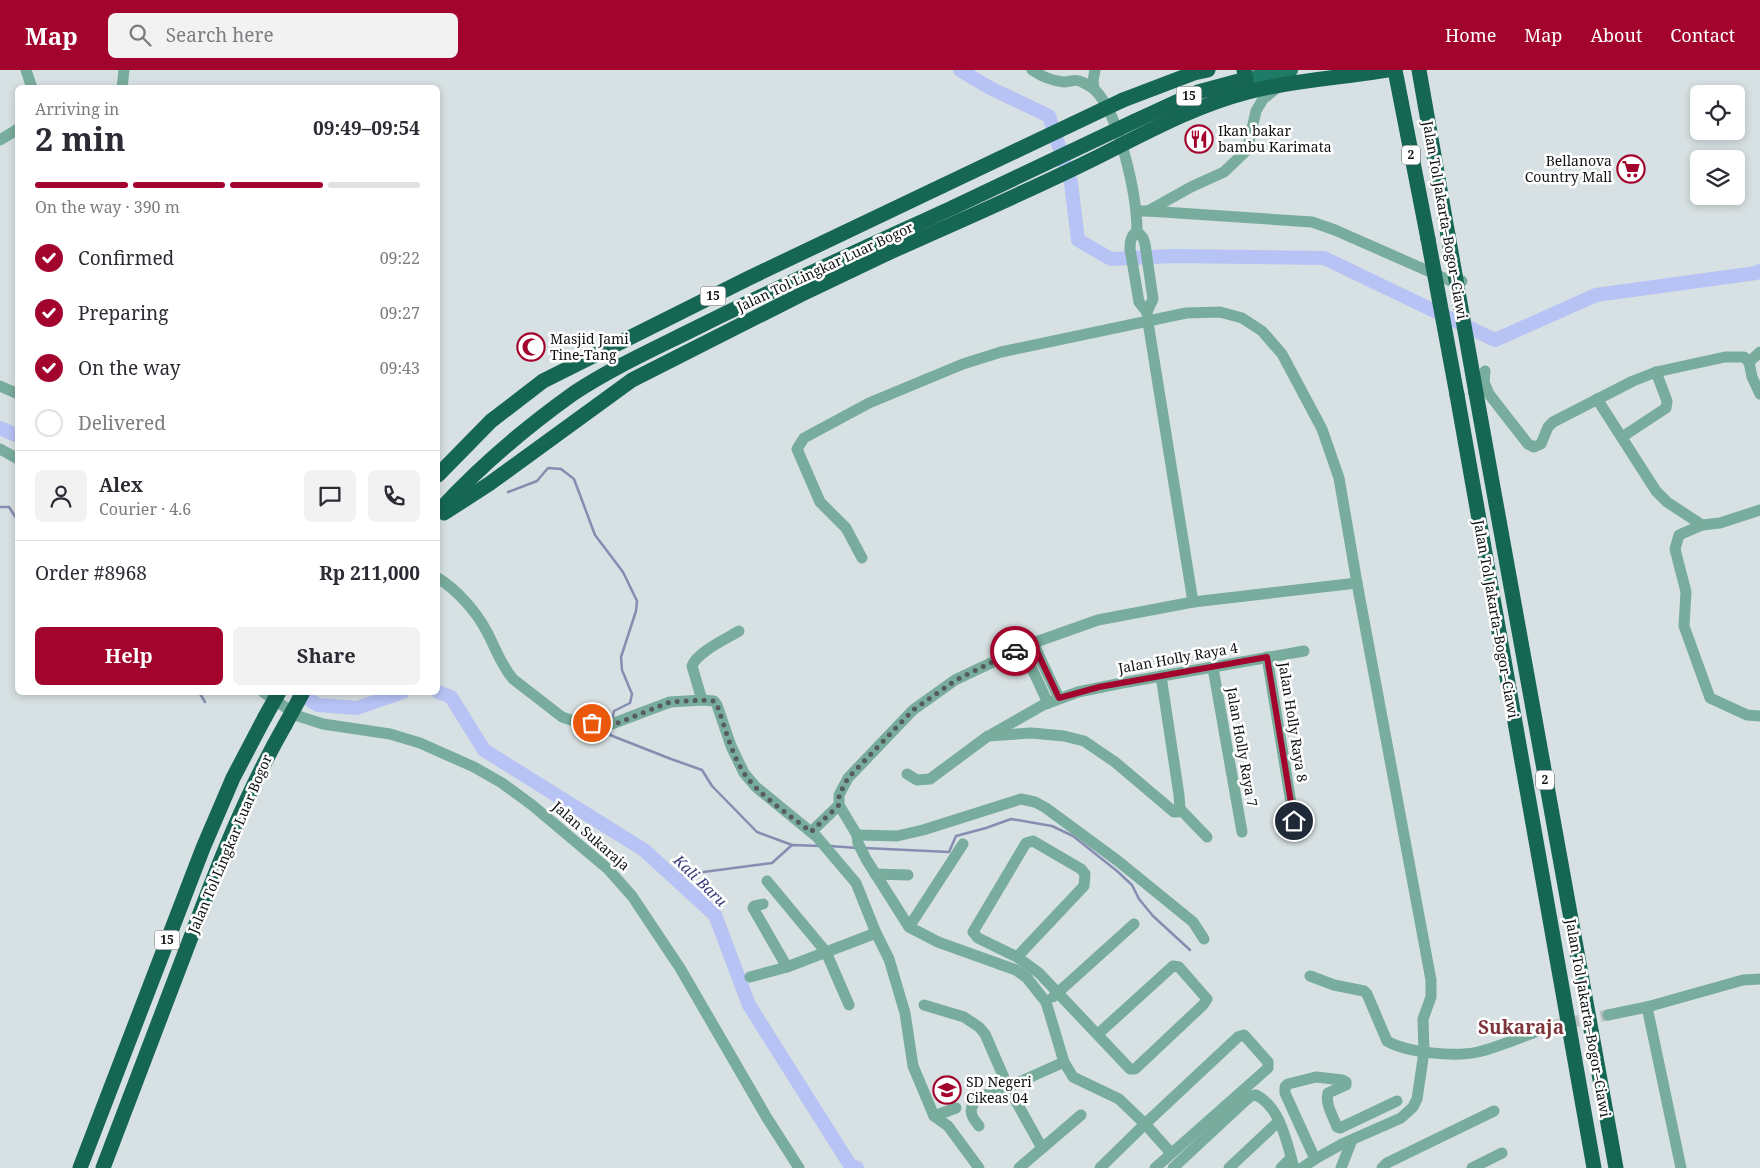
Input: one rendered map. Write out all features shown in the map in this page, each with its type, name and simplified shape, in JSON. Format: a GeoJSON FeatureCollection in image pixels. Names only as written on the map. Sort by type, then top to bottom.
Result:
{"type":"FeatureCollection","features":[{"type":"Feature","properties":{"kind":"highway"},"geometry":{"type":"LineString","coordinates":[[1148,89],[1185,70]]}},
{"type":"Feature","properties":{"kind":"highway","name":"Jalan Tol Lingkar Luar Bogor"},"geometry":{"type":"LineString","coordinates":[[440,473],[491,421],[543,381],[749,278],[1123,100],[1148,89],[1208,70]]}},
{"type":"Feature","properties":{"kind":"highway"},"geometry":{"type":"LineString","coordinates":[[440,516],[489,484],[632,380],[800,294],[1075,168],[1154,127],[1200,107],[1247,92],[1386,70]]}},
{"type":"Feature","properties":{"kind":"highway","name":"Jalan Tol Jakarta–Bogor–Ciawi"},"geometry":{"type":"LineString","coordinates":[[1395,70],[1457,396],[1594,1168]]}},
{"type":"Feature","properties":{"kind":"highway","name":"Jalan Tol Jakarta–Bogor–Ciawi"},"geometry":{"type":"LineString","coordinates":[[1419,70],[1616,1168]]}},
{"type":"Feature","properties":{"kind":"highway","name":"Jalan Tol Lingkar Luar Bogor"},"geometry":{"type":"LineString","coordinates":[[440,510],[467,480],[530,427],[575,393],[628,362],[762,296],[1135,121],[1198,92],[1251,74]]}},
{"type":"Feature","properties":{"kind":"highway","name":"Jalan Tol Lingkar Luar Bogor"},"geometry":{"type":"LineString","coordinates":[[80,1168],[203,848],[233,778],[277,695]]}},
{"type":"Feature","properties":{"kind":"highway","name":"Jalan Tol Lingkar Luar Bogor"},"geometry":{"type":"LineString","coordinates":[[103,1168],[225,850],[253,785],[301,695]]}},
{"type":"Feature","properties":{"kind":"main road"},"geometry":{"type":"LineString","coordinates":[[1251,74],[1284,71]]}},
{"type":"Feature","properties":{"kind":"street"},"geometry":{"type":"LineString","coordinates":[[26,70],[31,85]]}},
{"type":"Feature","properties":{"kind":"street"},"geometry":{"type":"LineString","coordinates":[[122,85],[124,70]]}},
{"type":"Feature","properties":{"kind":"street"},"geometry":{"type":"LineString","coordinates":[[1032,70],[1044,77],[1063,82],[1079,80],[1094,89],[1103,100],[1122,140],[1142,211],[1137,231],[1132,235],[1130,249],[1139,302],[1148,317],[1193,602]]}},
{"type":"Feature","properties":{"kind":"street"},"geometry":{"type":"LineString","coordinates":[[1094,89],[1095,70]]}},
{"type":"Feature","properties":{"kind":"street"},"geometry":{"type":"LineString","coordinates":[[1142,211],[1224,172],[1247,150],[1256,111],[1263,99],[1277,88],[1284,71]]}},
{"type":"Feature","properties":{"kind":"street"},"geometry":{"type":"LineString","coordinates":[[0,140],[15,131]]}},
{"type":"Feature","properties":{"kind":"street"},"geometry":{"type":"LineString","coordinates":[[1142,211],[1312,222],[1335,230],[1454,282],[1462,280]]}},
{"type":"Feature","properties":{"kind":"street"},"geometry":{"type":"LineString","coordinates":[[1137,231],[1143,238],[1146,248],[1152,290],[1153,299],[1148,317]]}},
{"type":"Feature","properties":{"kind":"street"},"geometry":{"type":"LineString","coordinates":[[862,558],[846,528],[820,502],[797,449],[804,438],[869,403],[963,364],[1001,352],[1148,317],[1220,312],[1242,318],[1262,331],[1282,354],[1322,430],[1339,478],[1356,583],[1431,980],[1431,997],[1423,1019],[1424,1052],[1417,1099],[1413,1107],[1401,1118],[1352,1140],[1315,1159],[1302,1168]]}},
{"type":"Feature","properties":{"kind":"street"},"geometry":{"type":"LineString","coordinates":[[1749,362],[1760,352]]}},
{"type":"Feature","properties":{"kind":"street"},"geometry":{"type":"LineString","coordinates":[[1485,371],[1484,382],[1489,394],[1528,444],[1534,447],[1541,444],[1548,427],[1553,422],[1634,381],[1656,372],[1725,357],[1744,357],[1749,362],[1752,377],[1760,394]]}},
{"type":"Feature","properties":{"kind":"street"},"geometry":{"type":"LineString","coordinates":[[1622,437],[1665,410],[1666,401],[1656,372]]}},
{"type":"Feature","properties":{"kind":"street"},"geometry":{"type":"LineString","coordinates":[[0,386],[15,393]]}},
{"type":"Feature","properties":{"kind":"street"},"geometry":{"type":"LineString","coordinates":[[1597,399],[1656,491],[1667,502],[1702,525]]}},
{"type":"Feature","properties":{"kind":"street"},"geometry":{"type":"LineString","coordinates":[[0,449],[15,457]]}},
{"type":"Feature","properties":{"kind":"street"},"geometry":{"type":"LineString","coordinates":[[1760,510],[1720,523],[1702,525],[1679,535],[1675,549],[1686,592],[1684,626],[1710,698],[1747,714],[1760,716]]}},
{"type":"Feature","properties":{"kind":"street"},"geometry":{"type":"LineString","coordinates":[[440,579],[463,600],[482,624],[507,672],[513,679],[562,717],[574,721],[612,725],[670,702],[714,701],[731,746],[744,773],[756,787],[814,834],[828,848],[856,883],[889,960],[905,1013],[913,1066],[934,1116],[948,1126],[979,1168]]}},
{"type":"Feature","properties":{"kind":"street"},"geometry":{"type":"LineString","coordinates":[[1170,1153],[1119,1099],[1073,1077],[1064,1062],[1046,1002],[1027,978],[1016,970],[938,942],[909,927],[866,859],[839,805],[839,795],[848,778],[913,710],[956,680],[1028,645],[1098,620],[1193,602],[1356,583]]}},
{"type":"Feature","properties":{"kind":"street"},"geometry":{"type":"LineString","coordinates":[[702,700],[692,666],[693,662],[698,656],[739,631]]}},
{"type":"Feature","properties":{"kind":"street"},"geometry":{"type":"LineString","coordinates":[[1028,645],[1054,701]]}},
{"type":"Feature","properties":{"kind":"street","name":"Jalan Holly Raya 4"},"geometry":{"type":"LineString","coordinates":[[907,774],[917,780],[930,779],[988,736],[1054,701],[1099,687],[1304,651]]}},
{"type":"Feature","properties":{"kind":"street","name":"Jalan Holly Raya 8"},"geometry":{"type":"LineString","coordinates":[[1267,657],[1294,821]]}},
{"type":"Feature","properties":{"kind":"street","name":"Jalan Holly Raya 7"},"geometry":{"type":"LineString","coordinates":[[1213,668],[1242,832]]}},
{"type":"Feature","properties":{"kind":"street"},"geometry":{"type":"LineString","coordinates":[[1161,676],[1180,809],[1207,837]]}},
{"type":"Feature","properties":{"kind":"street","name":"Jalan Sukaraja"},"geometry":{"type":"LineString","coordinates":[[267,695],[298,716],[323,724],[390,734],[420,743],[474,767],[502,783],[532,805],[608,869],[632,896],[671,954],[767,1118],[799,1168]]}},
{"type":"Feature","properties":{"kind":"street"},"geometry":{"type":"LineString","coordinates":[[988,736],[1031,733],[1064,736],[1084,742],[1115,762],[1174,812],[1178,812],[1180,809]]}},
{"type":"Feature","properties":{"kind":"street"},"geometry":{"type":"LineString","coordinates":[[857,839],[897,836],[924,830],[1020,799],[1028,800],[1046,808],[1118,862],[1193,922],[1204,939]]}},
{"type":"Feature","properties":{"kind":"street"},"geometry":{"type":"LineString","coordinates":[[814,834],[839,805]]}},
{"type":"Feature","properties":{"kind":"street"},"geometry":{"type":"LineString","coordinates":[[1017,957],[1084,886],[1085,874],[1081,869],[1033,841],[1026,844],[973,932],[978,938],[1017,957],[1039,973],[1130,1069],[1135,1069],[1203,1005],[1207,999],[1179,966],[1173,966],[1098,1034]]}},
{"type":"Feature","properties":{"kind":"street"},"geometry":{"type":"LineString","coordinates":[[909,927],[963,844]]}},
{"type":"Feature","properties":{"kind":"street"},"geometry":{"type":"LineString","coordinates":[[875,874],[908,875]]}},
{"type":"Feature","properties":{"kind":"street"},"geometry":{"type":"LineString","coordinates":[[767,882],[826,952],[849,1006]]}},
{"type":"Feature","properties":{"kind":"street"},"geometry":{"type":"LineString","coordinates":[[763,904],[753,908],[786,967]]}},
{"type":"Feature","properties":{"kind":"street"},"geometry":{"type":"LineString","coordinates":[[1046,1002],[1059,993],[1134,924]]}},
{"type":"Feature","properties":{"kind":"street"},"geometry":{"type":"LineString","coordinates":[[750,977],[786,967],[876,933]]}},
{"type":"Feature","properties":{"kind":"street"},"geometry":{"type":"LineString","coordinates":[[1310,976],[1334,985],[1364,991],[1387,1041],[1424,1052],[1459,1054],[1478,1052],[1552,1026]]}},
{"type":"Feature","properties":{"kind":"street"},"geometry":{"type":"LineString","coordinates":[[1608,1015],[1646,1007],[1743,980],[1760,979]]}},
{"type":"Feature","properties":{"kind":"street"},"geometry":{"type":"LineString","coordinates":[[924,1005],[964,1017],[979,1027],[985,1034],[992,1055],[1042,1148]]}},
{"type":"Feature","properties":{"kind":"street"},"geometry":{"type":"LineString","coordinates":[[1646,1007],[1681,1168]]}},
{"type":"Feature","properties":{"kind":"street"},"geometry":{"type":"LineString","coordinates":[[1100,1168],[1144,1124],[1240,1035],[1244,1035],[1268,1062],[1269,1065],[1265,1071],[1155,1168]]}},
{"type":"Feature","properties":{"kind":"street"},"geometry":{"type":"LineString","coordinates":[[978,1126],[972,1115],[974,1102],[1064,1062]]}},
{"type":"Feature","properties":{"kind":"street"},"geometry":{"type":"LineString","coordinates":[[1315,1159],[1290,1105],[1285,1088],[1288,1084],[1316,1077],[1346,1082],[1346,1085],[1328,1093]]}},
{"type":"Feature","properties":{"kind":"street"},"geometry":{"type":"LineString","coordinates":[[1316,1077],[1328,1093],[1327,1101],[1337,1126],[1340,1128],[1397,1101]]}},
{"type":"Feature","properties":{"kind":"street"},"geometry":{"type":"LineString","coordinates":[[1173,1168],[1251,1096],[1259,1097],[1272,1110],[1279,1121],[1292,1163],[1281,1168]]}},
{"type":"Feature","properties":{"kind":"street"},"geometry":{"type":"LineString","coordinates":[[1272,1110],[1290,1105]]}},
{"type":"Feature","properties":{"kind":"street"},"geometry":{"type":"LineString","coordinates":[[934,1116],[956,1108]]}},
{"type":"Feature","properties":{"kind":"street"},"geometry":{"type":"LineString","coordinates":[[1382,1168],[1387,1163],[1494,1111]]}},
{"type":"Feature","properties":{"kind":"street"},"geometry":{"type":"LineString","coordinates":[[1019,1168],[1080,1115]]}},
{"type":"Feature","properties":{"kind":"street"},"geometry":{"type":"LineString","coordinates":[[1229,1168],[1279,1121]]}},
{"type":"Feature","properties":{"kind":"street"},"geometry":{"type":"LineString","coordinates":[[1341,1168],[1352,1140]]}},
{"type":"Feature","properties":{"kind":"street"},"geometry":{"type":"LineString","coordinates":[[1472,1168],[1502,1153]]}},
{"type":"Feature","properties":{"kind":"waterway"},"geometry":{"type":"LineString","coordinates":[[960,70],[990,88],[1049,116],[1071,183],[1078,240],[1111,259],[1172,256],[1324,258],[1495,340],[1596,295],[1760,271]]}},
{"type":"Feature","properties":{"kind":"waterway","name":"Kali Baru"},"geometry":{"type":"LineString","coordinates":[[0,428],[15,435]]}},
{"type":"Feature","properties":{"kind":"waterway"},"geometry":{"type":"LineString","coordinates":[[508,492],[537,481],[548,468],[561,469],[574,479],[595,535],[623,572],[637,601],[636,611],[621,657],[622,670],[632,694],[630,703],[614,711],[612,721]]}},
{"type":"Feature","properties":{"kind":"waterway"},"geometry":{"type":"LineString","coordinates":[[0,507],[9,507],[15,516]]}},
{"type":"Feature","properties":{"kind":"waterway","name":"Kali Baru"},"geometry":{"type":"LineString","coordinates":[[440,693],[451,697],[484,750],[644,850],[715,915],[749,1005],[850,1165],[857,1168]]}},
{"type":"Feature","properties":{"kind":"waterway"},"geometry":{"type":"LineString","coordinates":[[201,695],[205,702]]}},
{"type":"Feature","properties":{"kind":"waterway","name":"Kali Baru"},"geometry":{"type":"LineString","coordinates":[[302,695],[318,705],[357,708],[394,695]]}},
{"type":"Feature","properties":{"kind":"waterway"},"geometry":{"type":"LineString","coordinates":[[610,731],[610,735],[702,770],[712,786],[757,832],[792,845]]}},
{"type":"Feature","properties":{"kind":"waterway"},"geometry":{"type":"LineString","coordinates":[[865,848],[949,852],[956,836],[1011,819],[1052,826],[1073,836],[1117,871],[1132,885],[1139,899],[1153,916],[1190,950]]}},
{"type":"Feature","properties":{"kind":"waterway"},"geometry":{"type":"LineString","coordinates":[[673,876],[772,863],[792,845],[820,846]]}},
{"type":"Feature","properties":{"kind":"waterway"},"geometry":{"type":"LineString","coordinates":[[830,846],[857,848]]}},
{"type":"Feature","properties":{"kind":"tunnel"},"geometry":{"type":"LineString","coordinates":[[1552,1026],[1608,1015]]}},
{"type":"Feature","properties":{"kind":"way so far"},"geometry":{"type":"LineString","coordinates":[[592,723],[609,726],[670,702],[714,701],[731,746],[744,773],[756,787],[811,832],[839,805],[839,795],[848,778],[913,710],[956,680],[1015,651]]}},
{"type":"Feature","properties":{"kind":"place","name":"Ikan bakar bambu Karimata"},"geometry":{"type":"Point","coordinates":[1199,139]}},
{"type":"Feature","properties":{"kind":"place","name":"Bellanova Country Mall"},"geometry":{"type":"Point","coordinates":[1631,169]}},
{"type":"Feature","properties":{"kind":"place","name":"Masjid Jami Tine-Tang"},"geometry":{"type":"Point","coordinates":[531,347]}},
{"type":"Feature","properties":{"kind":"place","name":"SD Negeri Cikeas 04"},"geometry":{"type":"Point","coordinates":[947,1090]}},
{"type":"Feature","properties":{"kind":"district","name":"Sukaraja"},"geometry":{"type":"Point","coordinates":[1521,1027]}},
{"type":"Feature","properties":{"kind":"route"},"geometry":{"type":"LineString","coordinates":[[1015,651],[1033,643],[1059,698],[1099,687],[1267,657],[1294,821]]}}]}
